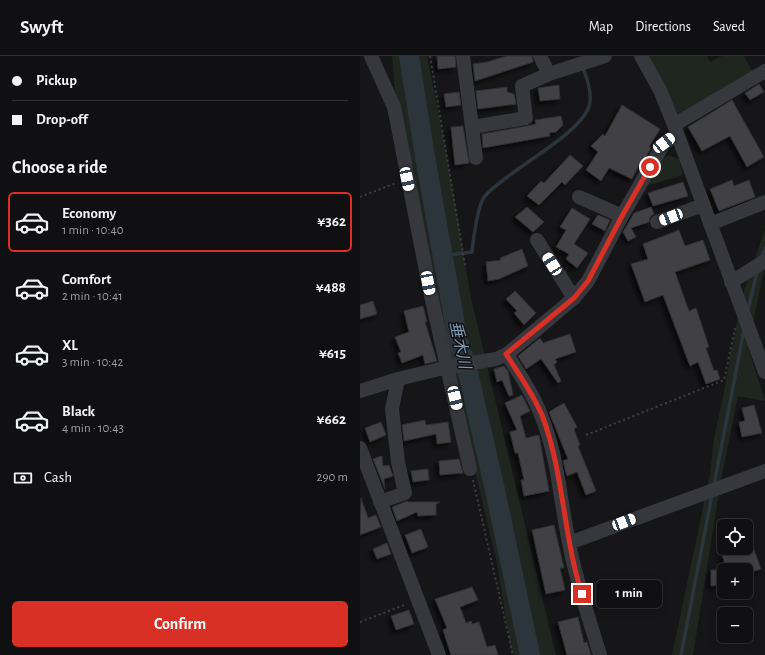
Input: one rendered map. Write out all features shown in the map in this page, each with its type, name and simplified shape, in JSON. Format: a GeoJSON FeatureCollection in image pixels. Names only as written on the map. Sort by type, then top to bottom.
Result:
{"type":"FeatureCollection","features":[{"type":"Feature","properties":{"kind":"street"},"geometry":{"type":"LineString","coordinates":[[371,56],[394,107],[431,296],[452,366],[470,469]]}},
{"type":"Feature","properties":{"kind":"street"},"geometry":{"type":"LineString","coordinates":[[463,56],[476,158]]}},
{"type":"Feature","properties":{"kind":"street"},"geometry":{"type":"LineString","coordinates":[[540,56],[548,74]]}},
{"type":"Feature","properties":{"kind":"street"},"geometry":{"type":"LineString","coordinates":[[473,127],[526,118],[522,86],[548,74],[606,56]]}},
{"type":"Feature","properties":{"kind":"street"},"geometry":{"type":"LineString","coordinates":[[641,56],[660,90],[751,335],[762,355],[765,372]]}},
{"type":"Feature","properties":{"kind":"street"},"geometry":{"type":"LineString","coordinates":[[360,391],[398,379],[452,366],[482,360],[496,359],[506,354],[574,298],[588,281],[622,216],[664,143],[675,130],[765,71]]}},
{"type":"Feature","properties":{"kind":"street"},"geometry":{"type":"LineString","coordinates":[[579,197],[622,216]]}},
{"type":"Feature","properties":{"kind":"street"},"geometry":{"type":"LineString","coordinates":[[710,224],[765,202]]}},
{"type":"Feature","properties":{"kind":"street"},"geometry":{"type":"LineString","coordinates":[[657,222],[703,205]]}},
{"type":"Feature","properties":{"kind":"street"},"geometry":{"type":"LineString","coordinates":[[537,240],[574,298]]}},
{"type":"Feature","properties":{"kind":"street"},"geometry":{"type":"LineString","coordinates":[[731,282],[760,264]]}},
{"type":"Feature","properties":{"kind":"street"},"geometry":{"type":"LineString","coordinates":[[506,354],[535,401],[542,416],[555,461],[569,543],[577,579],[600,655]]}},
{"type":"Feature","properties":{"kind":"street"},"geometry":{"type":"LineString","coordinates":[[380,502],[405,493],[398,462],[392,409],[398,379]]}},
{"type":"Feature","properties":{"kind":"street"},"geometry":{"type":"LineString","coordinates":[[360,448],[439,655]]}},
{"type":"Feature","properties":{"kind":"street"},"geometry":{"type":"LineString","coordinates":[[569,543],[765,471]]}},
{"type":"Feature","properties":{"kind":"path"},"geometry":{"type":"LineString","coordinates":[[430,56],[464,265]]}},
{"type":"Feature","properties":{"kind":"path"},"geometry":{"type":"LineString","coordinates":[[360,197],[407,179]]}},
{"type":"Feature","properties":{"kind":"path"},"geometry":{"type":"LineString","coordinates":[[586,435],[724,380],[741,309]]}},
{"type":"Feature","properties":{"kind":"path"},"geometry":{"type":"LineString","coordinates":[[470,469],[513,655]]}},
{"type":"Feature","properties":{"kind":"path"},"geometry":{"type":"LineString","coordinates":[[360,622],[418,600]]}},
{"type":"Feature","properties":{"kind":"shaded area"},"geometry":{"type":"Polygon","coordinates":[[[392,56],[427,56],[446,150],[471,298],[556,655],[512,655],[497,564],[442,330],[396,103],[392,56]]]}},
{"type":"Feature","properties":{"kind":"shaded area"},"geometry":{"type":"Polygon","coordinates":[[[649,56],[707,56],[710,62],[722,56],[744,56],[754,75],[677,118],[649,56]]]}},
{"type":"Feature","properties":{"kind":"shaded area"},"geometry":{"type":"Polygon","coordinates":[[[669,155],[679,159],[683,175],[646,186],[660,159],[669,155]]]}},
{"type":"Feature","properties":{"kind":"shaded area"},"geometry":{"type":"Polygon","coordinates":[[[765,229],[765,266],[748,347],[765,401],[738,396],[722,475],[693,655],[672,655],[710,474],[714,438],[731,350],[744,291],[765,229]]]}},
{"type":"Feature","properties":{"kind":"shaded area"},"geometry":{"type":"Polygon","coordinates":[[[506,542],[532,627],[538,655],[526,655],[506,542]]]}},
{"type":"Feature","properties":{"kind":"building"},"geometry":{"type":"Polygon","coordinates":[[[437,56],[455,56],[456,67],[438,69],[437,56]]]}},
{"type":"Feature","properties":{"kind":"building"},"geometry":{"type":"Polygon","coordinates":[[[507,56],[532,56],[533,62],[475,81],[473,64],[487,62],[507,56]]]}},
{"type":"Feature","properties":{"kind":"building"},"geometry":{"type":"Polygon","coordinates":[[[759,84],[764,92],[750,100],[745,93],[759,84]]]}},
{"type":"Feature","properties":{"kind":"building"},"geometry":{"type":"Polygon","coordinates":[[[559,85],[560,99],[540,101],[538,88],[559,85]]]}},
{"type":"Feature","properties":{"kind":"building"},"geometry":{"type":"Polygon","coordinates":[[[507,87],[507,92],[514,94],[516,104],[478,109],[476,91],[507,87]]]}},
{"type":"Feature","properties":{"kind":"building"},"geometry":{"type":"Polygon","coordinates":[[[459,92],[461,105],[446,107],[444,94],[459,92]]]}},
{"type":"Feature","properties":{"kind":"building"},"geometry":{"type":"Polygon","coordinates":[[[732,100],[764,157],[747,167],[730,136],[702,151],[688,127],[732,100]]]}},
{"type":"Feature","properties":{"kind":"building"},"geometry":{"type":"Polygon","coordinates":[[[622,105],[660,129],[649,147],[651,148],[645,158],[643,157],[632,179],[609,168],[601,181],[586,170],[598,152],[591,146],[603,134],[605,136],[622,105]]]}},
{"type":"Feature","properties":{"kind":"building"},"geometry":{"type":"Polygon","coordinates":[[[561,116],[563,125],[556,132],[549,133],[550,136],[483,148],[482,134],[536,124],[535,120],[561,116]]]}},
{"type":"Feature","properties":{"kind":"building"},"geometry":{"type":"Polygon","coordinates":[[[463,126],[469,163],[455,165],[451,127],[463,126]]]}},
{"type":"Feature","properties":{"kind":"building"},"geometry":{"type":"Polygon","coordinates":[[[570,155],[583,166],[565,185],[562,182],[539,205],[527,196],[541,181],[544,183],[570,155]]]}},
{"type":"Feature","properties":{"kind":"building"},"geometry":{"type":"Polygon","coordinates":[[[732,180],[734,186],[749,180],[755,197],[719,211],[710,189],[732,180]]]}},
{"type":"Feature","properties":{"kind":"building"},"geometry":{"type":"Polygon","coordinates":[[[683,182],[688,196],[653,206],[648,193],[683,182]]]}},
{"type":"Feature","properties":{"kind":"building"},"geometry":{"type":"Polygon","coordinates":[[[527,207],[544,222],[533,232],[515,217],[527,207]]]}},
{"type":"Feature","properties":{"kind":"building"},"geometry":{"type":"Polygon","coordinates":[[[651,207],[654,214],[650,217],[649,222],[631,228],[636,237],[628,241],[623,232],[634,213],[651,207]]]}},
{"type":"Feature","properties":{"kind":"building"},"geometry":{"type":"Polygon","coordinates":[[[572,208],[590,219],[574,244],[588,253],[577,268],[566,259],[569,254],[556,247],[566,230],[560,227],[572,208]]]}},
{"type":"Feature","properties":{"kind":"building"},"geometry":{"type":"Polygon","coordinates":[[[598,215],[610,220],[605,231],[592,224],[598,215]]]}},
{"type":"Feature","properties":{"kind":"building"},"geometry":{"type":"Polygon","coordinates":[[[679,230],[685,246],[703,240],[710,260],[675,272],[689,311],[696,308],[709,347],[706,348],[714,371],[717,370],[720,379],[706,384],[698,362],[690,366],[663,295],[645,302],[631,264],[648,259],[643,244],[679,230]]]}},
{"type":"Feature","properties":{"kind":"building"},"geometry":{"type":"Polygon","coordinates":[[[522,249],[528,266],[499,279],[488,281],[486,262],[501,260],[500,258],[522,249]]]}},
{"type":"Feature","properties":{"kind":"building"},"geometry":{"type":"Polygon","coordinates":[[[515,291],[536,313],[524,325],[514,313],[517,311],[506,299],[515,291]]]}},
{"type":"Feature","properties":{"kind":"building"},"geometry":{"type":"Polygon","coordinates":[[[373,301],[377,314],[360,319],[360,305],[373,301]]]}},
{"type":"Feature","properties":{"kind":"building"},"geometry":{"type":"Polygon","coordinates":[[[423,306],[427,322],[425,322],[437,361],[425,364],[423,355],[402,363],[398,353],[401,352],[395,337],[409,332],[404,311],[423,306]]]}},
{"type":"Feature","properties":{"kind":"building"},"geometry":{"type":"Polygon","coordinates":[[[570,334],[576,352],[555,359],[557,362],[554,365],[561,381],[558,383],[541,359],[526,369],[518,356],[540,338],[543,343],[570,334]]]}},
{"type":"Feature","properties":{"kind":"building"},"geometry":{"type":"Polygon","coordinates":[[[504,366],[508,371],[513,395],[509,396],[502,380],[497,382],[494,369],[504,366]]]}},
{"type":"Feature","properties":{"kind":"building"},"geometry":{"type":"Polygon","coordinates":[[[522,395],[530,411],[520,416],[526,438],[539,435],[549,491],[524,496],[521,480],[524,480],[518,453],[515,453],[510,432],[517,430],[505,403],[522,395]]]}},
{"type":"Feature","properties":{"kind":"building"},"geometry":{"type":"Polygon","coordinates":[[[564,403],[577,427],[574,429],[580,445],[578,446],[596,491],[586,495],[577,472],[567,476],[563,461],[568,459],[549,412],[564,403]]]}},
{"type":"Feature","properties":{"kind":"building"},"geometry":{"type":"Polygon","coordinates":[[[754,405],[762,433],[742,437],[739,422],[745,421],[742,408],[754,405]]]}},
{"type":"Feature","properties":{"kind":"building"},"geometry":{"type":"Polygon","coordinates":[[[425,420],[426,425],[448,422],[451,442],[437,444],[436,434],[404,441],[402,425],[425,420]]]}},
{"type":"Feature","properties":{"kind":"building"},"geometry":{"type":"Polygon","coordinates":[[[381,422],[386,435],[370,442],[365,428],[381,422]]]}},
{"type":"Feature","properties":{"kind":"building"},"geometry":{"type":"Polygon","coordinates":[[[382,456],[383,466],[389,465],[393,476],[384,479],[385,489],[373,459],[382,456]]]}},
{"type":"Feature","properties":{"kind":"building"},"geometry":{"type":"Polygon","coordinates":[[[459,459],[463,473],[440,475],[439,461],[459,459]]]}},
{"type":"Feature","properties":{"kind":"building"},"geometry":{"type":"Polygon","coordinates":[[[428,469],[429,480],[413,482],[411,471],[428,469]]]}},
{"type":"Feature","properties":{"kind":"building"},"geometry":{"type":"Polygon","coordinates":[[[361,498],[368,518],[376,515],[381,527],[360,535],[361,498]]]}},
{"type":"Feature","properties":{"kind":"building"},"geometry":{"type":"Polygon","coordinates":[[[407,501],[440,502],[436,504],[436,515],[418,516],[417,512],[397,521],[392,507],[407,501]]]}},
{"type":"Feature","properties":{"kind":"building"},"geometry":{"type":"Polygon","coordinates":[[[554,525],[564,568],[560,568],[565,590],[546,594],[532,530],[554,525]]]}},
{"type":"Feature","properties":{"kind":"building"},"geometry":{"type":"Polygon","coordinates":[[[421,529],[428,547],[412,553],[405,535],[421,529]]]}},
{"type":"Feature","properties":{"kind":"building"},"geometry":{"type":"Polygon","coordinates":[[[387,543],[391,554],[377,559],[373,549],[387,543]]]}},
{"type":"Feature","properties":{"kind":"building"},"geometry":{"type":"Polygon","coordinates":[[[753,547],[761,569],[753,572],[753,563],[725,563],[722,555],[753,555],[753,547]]]}},
{"type":"Feature","properties":{"kind":"building"},"geometry":{"type":"Polygon","coordinates":[[[711,570],[717,570],[717,585],[711,586],[711,570]]]}},
{"type":"Feature","properties":{"kind":"building"},"geometry":{"type":"Polygon","coordinates":[[[472,587],[478,600],[460,607],[466,623],[471,621],[472,624],[479,622],[487,647],[495,645],[498,655],[451,655],[443,630],[447,628],[435,599],[472,587]]]}},
{"type":"Feature","properties":{"kind":"building"},"geometry":{"type":"Polygon","coordinates":[[[409,610],[414,624],[396,630],[391,616],[409,610]]]}},
{"type":"Feature","properties":{"kind":"building"},"geometry":{"type":"Polygon","coordinates":[[[578,617],[584,643],[587,642],[591,655],[567,655],[558,622],[578,617]]]}},
{"type":"Feature","properties":{"kind":"waterway","name":"垂木川"},"geometry":{"type":"LineString","coordinates":[[409,56],[425,157],[458,341],[468,373],[495,490],[530,655]]}},
{"type":"Feature","properties":{"kind":"waterway"},"geometry":{"type":"LineString","coordinates":[[442,256],[472,252],[478,214],[482,200],[485,196],[510,175],[561,139],[585,114],[590,102],[590,93],[582,66]]}},
{"type":"Feature","properties":{"kind":"waterway"},"geometry":{"type":"LineString","coordinates":[[761,258],[765,248]]}},
{"type":"Feature","properties":{"kind":"waterway"},"geometry":{"type":"LineString","coordinates":[[748,310],[757,272]]}},
{"type":"Feature","properties":{"kind":"waterway"},"geometry":{"type":"LineString","coordinates":[[714,485],[744,330]]}},
{"type":"Feature","properties":{"kind":"waterway"},"geometry":{"type":"LineString","coordinates":[[681,655],[712,495]]}},
{"type":"Feature","properties":{"kind":"route"},"geometry":{"type":"LineString","coordinates":[[582,594],[569,543],[555,461],[542,416],[535,401],[506,354],[574,298],[588,281],[650,167]]}}]}
